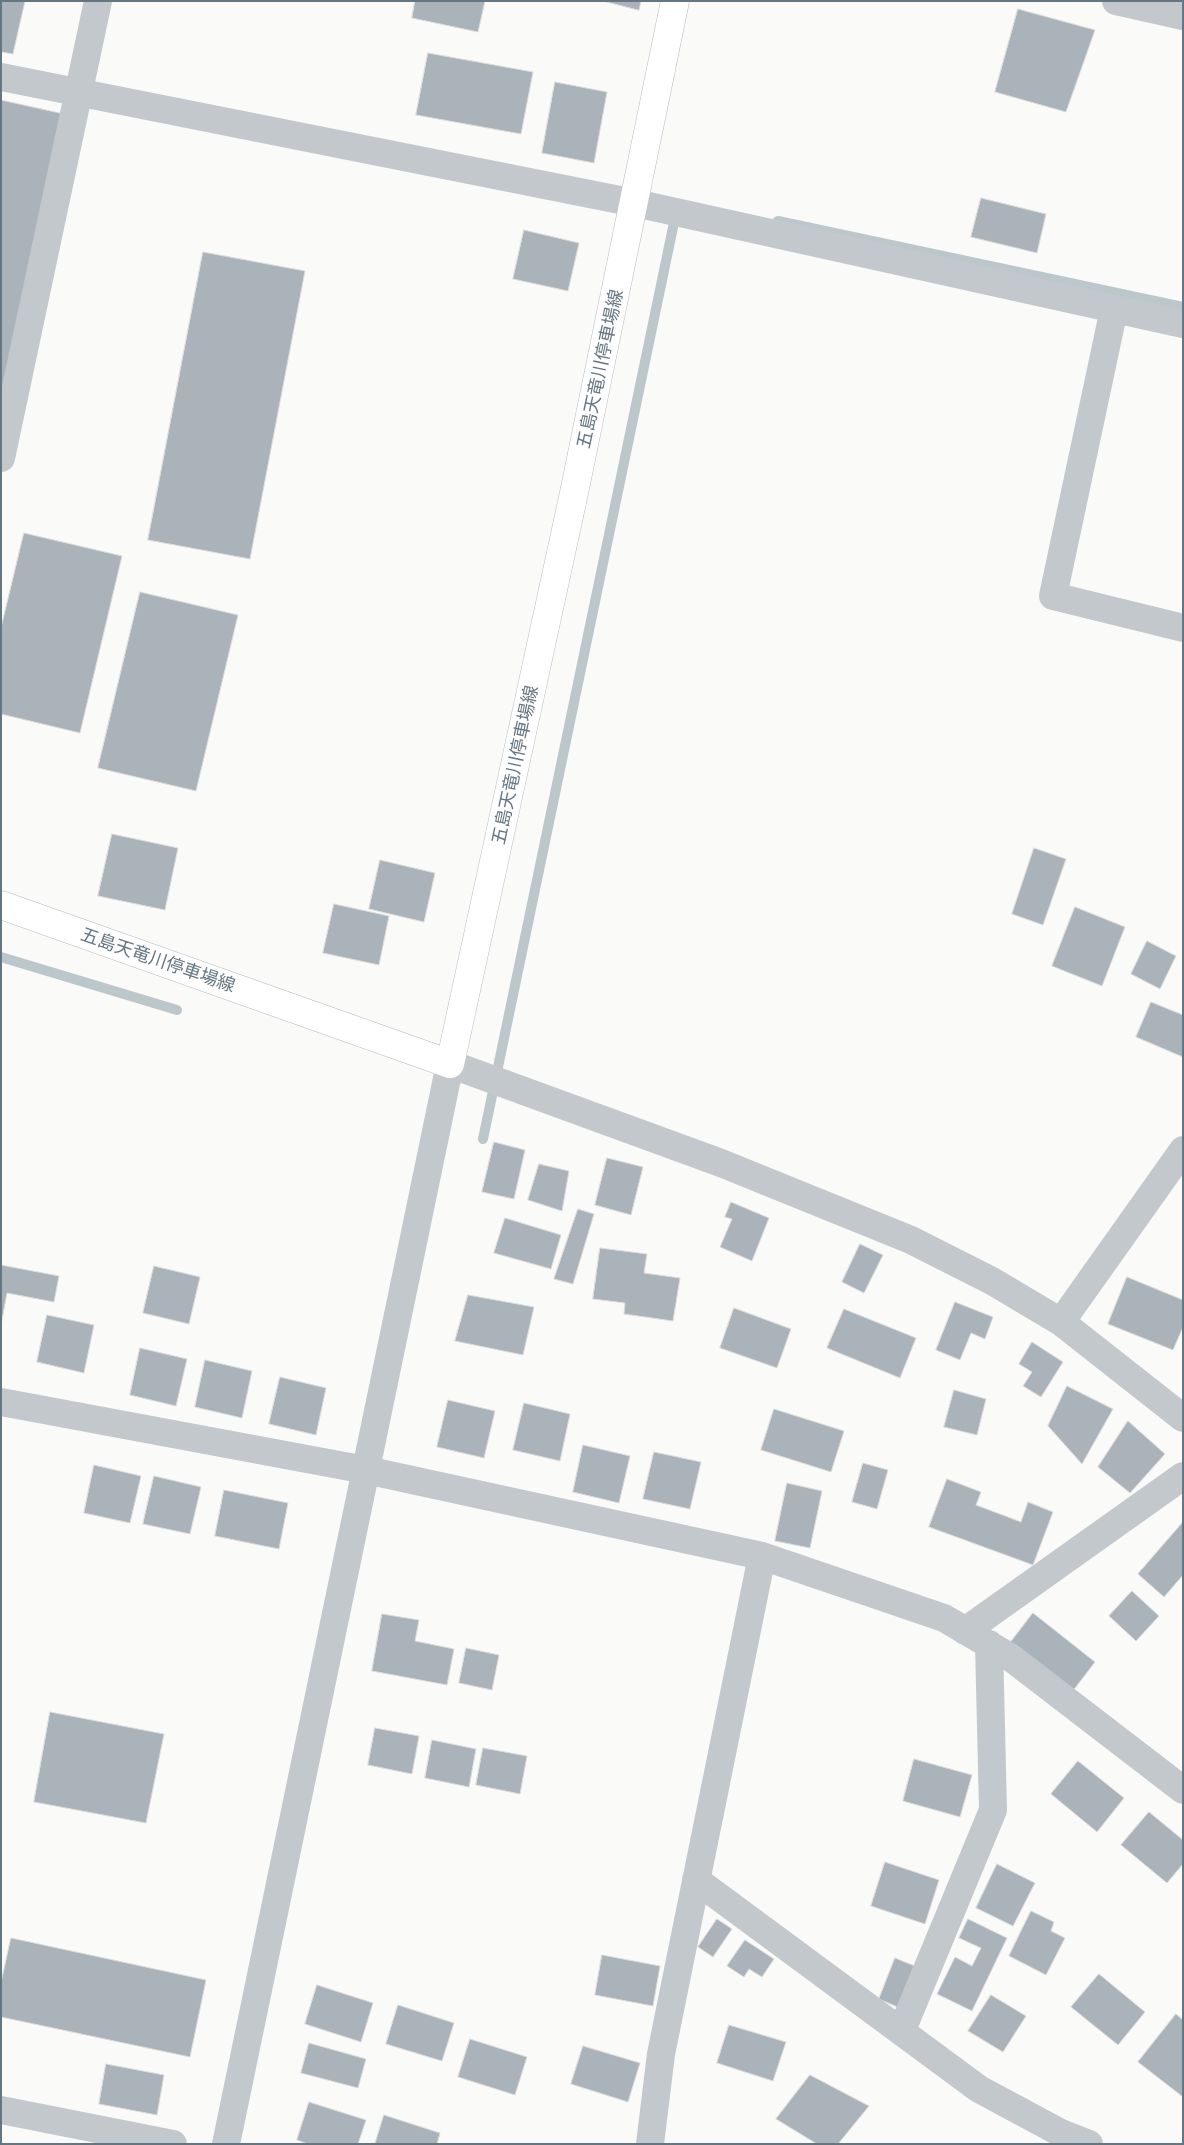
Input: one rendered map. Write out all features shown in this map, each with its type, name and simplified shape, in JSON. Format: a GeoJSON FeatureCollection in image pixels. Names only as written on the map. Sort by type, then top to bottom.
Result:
{"type":"FeatureCollection","features":[{"type":"Feature","properties":{"kind":"main road","name":"五島天竜川停車場線"},"geometry":{"type":"LineString","coordinates":[[1,905],[450,1064],[635,203],[675,1]]}},
{"type":"Feature","properties":{"kind":"street"},"geometry":{"type":"LineString","coordinates":[[1,458],[98,1]]}},
{"type":"Feature","properties":{"kind":"street"},"geometry":{"type":"LineString","coordinates":[[1116,1],[1183,16]]}},
{"type":"Feature","properties":{"kind":"street"},"geometry":{"type":"LineString","coordinates":[[1,77],[635,203],[1183,324]]}},
{"type":"Feature","properties":{"kind":"street"},"geometry":{"type":"LineString","coordinates":[[1114,309],[1053,596],[1183,628]]}},
{"type":"Feature","properties":{"kind":"street"},"geometry":{"type":"LineString","coordinates":[[226,2144],[450,1064],[721,1163],[911,1240],[992,1281],[1061,1322],[1183,1418]]}},
{"type":"Feature","properties":{"kind":"street"},"geometry":{"type":"LineString","coordinates":[[1061,1322],[1183,1150]]}},
{"type":"Feature","properties":{"kind":"street"},"geometry":{"type":"LineString","coordinates":[[1,1402],[366,1470],[762,1556],[944,1618],[1010,1657],[1183,1790]]}},
{"type":"Feature","properties":{"kind":"street"},"geometry":{"type":"LineString","coordinates":[[965,1631],[1183,1476]]}},
{"type":"Feature","properties":{"kind":"street"},"geometry":{"type":"LineString","coordinates":[[650,2144],[661,2054],[762,1556]]}},
{"type":"Feature","properties":{"kind":"street"},"geometry":{"type":"LineString","coordinates":[[902,2030],[993,1810],[989,1644]]}},
{"type":"Feature","properties":{"kind":"street"},"geometry":{"type":"LineString","coordinates":[[696,1880],[902,2030],[979,2089],[1061,2133],[1090,2144]]}},
{"type":"Feature","properties":{"kind":"street"},"geometry":{"type":"LineString","coordinates":[[1,2110],[173,2144]]}},
{"type":"Feature","properties":{"kind":"building"},"geometry":{"type":"Polygon","coordinates":[[[1,1],[25,1],[13,54],[1,52],[1,1]]]}},
{"type":"Feature","properties":{"kind":"building"},"geometry":{"type":"Polygon","coordinates":[[[415,1],[485,1],[478,32],[412,18],[415,1]]]}},
{"type":"Feature","properties":{"kind":"building"},"geometry":{"type":"Polygon","coordinates":[[[603,1],[641,1],[639,10],[603,1]]]}},
{"type":"Feature","properties":{"kind":"building"},"geometry":{"type":"Polygon","coordinates":[[[1018,9],[1095,30],[1066,112],[995,92],[1018,9]]]}},
{"type":"Feature","properties":{"kind":"building"},"geometry":{"type":"Polygon","coordinates":[[[428,53],[533,72],[521,134],[416,115],[428,53]]]}},
{"type":"Feature","properties":{"kind":"building"},"geometry":{"type":"Polygon","coordinates":[[[555,82],[607,92],[594,163],[542,153],[555,82]]]}},
{"type":"Feature","properties":{"kind":"building"},"geometry":{"type":"Polygon","coordinates":[[[1,100],[64,114],[1,395],[1,100]]]}},
{"type":"Feature","properties":{"kind":"building"},"geometry":{"type":"Polygon","coordinates":[[[981,198],[1046,214],[1037,253],[971,237],[981,198]]]}},
{"type":"Feature","properties":{"kind":"building"},"geometry":{"type":"Polygon","coordinates":[[[524,230],[579,243],[568,291],[513,279],[524,230]]]}},
{"type":"Feature","properties":{"kind":"building"},"geometry":{"type":"Polygon","coordinates":[[[203,252],[305,271],[250,559],[148,540],[203,252]]]}},
{"type":"Feature","properties":{"kind":"building"},"geometry":{"type":"Polygon","coordinates":[[[24,533],[122,556],[80,733],[1,714],[1,628],[24,533]]]}},
{"type":"Feature","properties":{"kind":"building"},"geometry":{"type":"Polygon","coordinates":[[[140,592],[238,615],[196,791],[98,768],[140,592]]]}},
{"type":"Feature","properties":{"kind":"building"},"geometry":{"type":"Polygon","coordinates":[[[112,834],[178,848],[165,910],[98,896],[112,834]]]}},
{"type":"Feature","properties":{"kind":"building"},"geometry":{"type":"Polygon","coordinates":[[[1034,848],[1066,859],[1043,925],[1012,914],[1034,848]]]}},
{"type":"Feature","properties":{"kind":"building"},"geometry":{"type":"Polygon","coordinates":[[[380,860],[435,873],[424,922],[369,909],[380,860]]]}},
{"type":"Feature","properties":{"kind":"building"},"geometry":{"type":"Polygon","coordinates":[[[334,904],[389,916],[379,965],[323,953],[334,904]]]}},
{"type":"Feature","properties":{"kind":"building"},"geometry":{"type":"Polygon","coordinates":[[[1075,907],[1125,927],[1102,986],[1052,966],[1075,907]]]}},
{"type":"Feature","properties":{"kind":"building"},"geometry":{"type":"Polygon","coordinates":[[[1147,941],[1176,956],[1160,989],[1131,974],[1147,941]]]}},
{"type":"Feature","properties":{"kind":"building"},"geometry":{"type":"Polygon","coordinates":[[[1151,1002],[1183,1015],[1183,1057],[1136,1037],[1151,1002]]]}},
{"type":"Feature","properties":{"kind":"building"},"geometry":{"type":"Polygon","coordinates":[[[494,1142],[525,1150],[514,1199],[482,1192],[494,1142]]]}},
{"type":"Feature","properties":{"kind":"building"},"geometry":{"type":"Polygon","coordinates":[[[607,1158],[643,1167],[631,1215],[595,1205],[607,1158]]]}},
{"type":"Feature","properties":{"kind":"building"},"geometry":{"type":"Polygon","coordinates":[[[539,1164],[569,1171],[562,1211],[528,1200],[539,1164]]]}},
{"type":"Feature","properties":{"kind":"building"},"geometry":{"type":"Polygon","coordinates":[[[731,1202],[769,1218],[752,1261],[720,1247],[732,1219],[725,1217],[731,1202]]]}},
{"type":"Feature","properties":{"kind":"building"},"geometry":{"type":"Polygon","coordinates":[[[578,1209],[594,1214],[573,1284],[554,1279],[578,1209]]]}},
{"type":"Feature","properties":{"kind":"building"},"geometry":{"type":"Polygon","coordinates":[[[505,1218],[561,1235],[551,1269],[494,1253],[505,1218]]]}},
{"type":"Feature","properties":{"kind":"building"},"geometry":{"type":"Polygon","coordinates":[[[860,1244],[883,1255],[864,1293],[842,1282],[860,1244]]]}},
{"type":"Feature","properties":{"kind":"building"},"geometry":{"type":"Polygon","coordinates":[[[600,1248],[647,1254],[644,1273],[680,1278],[673,1321],[624,1314],[625,1303],[593,1299],[600,1248]]]}},
{"type":"Feature","properties":{"kind":"building"},"geometry":{"type":"Polygon","coordinates":[[[1,1265],[59,1276],[54,1302],[7,1293],[1,1325],[1,1265]]]}},
{"type":"Feature","properties":{"kind":"building"},"geometry":{"type":"Polygon","coordinates":[[[154,1266],[200,1277],[189,1324],[143,1313],[154,1266]]]}},
{"type":"Feature","properties":{"kind":"building"},"geometry":{"type":"Polygon","coordinates":[[[1127,1277],[1183,1300],[1183,1327],[1173,1350],[1108,1324],[1127,1277]]]}},
{"type":"Feature","properties":{"kind":"building"},"geometry":{"type":"Polygon","coordinates":[[[468,1295],[534,1307],[523,1355],[455,1341],[468,1295]]]}},
{"type":"Feature","properties":{"kind":"building"},"geometry":{"type":"Polygon","coordinates":[[[955,1302],[993,1317],[985,1339],[971,1333],[960,1360],[936,1350],[955,1302]]]}},
{"type":"Feature","properties":{"kind":"building"},"geometry":{"type":"Polygon","coordinates":[[[734,1308],[791,1329],[777,1368],[720,1348],[734,1308]]]}},
{"type":"Feature","properties":{"kind":"building"},"geometry":{"type":"Polygon","coordinates":[[[844,1309],[916,1338],[900,1378],[827,1348],[844,1309]]]}},
{"type":"Feature","properties":{"kind":"building"},"geometry":{"type":"Polygon","coordinates":[[[47,1315],[94,1325],[84,1373],[37,1362],[47,1315]]]}},
{"type":"Feature","properties":{"kind":"building"},"geometry":{"type":"Polygon","coordinates":[[[1032,1342],[1063,1362],[1041,1397],[1023,1386],[1032,1372],[1019,1364],[1032,1342]]]}},
{"type":"Feature","properties":{"kind":"building"},"geometry":{"type":"Polygon","coordinates":[[[140,1348],[187,1359],[176,1406],[130,1395],[140,1348]]]}},
{"type":"Feature","properties":{"kind":"building"},"geometry":{"type":"Polygon","coordinates":[[[205,1360],[252,1371],[242,1418],[195,1407],[205,1360]]]}},
{"type":"Feature","properties":{"kind":"building"},"geometry":{"type":"Polygon","coordinates":[[[280,1377],[326,1388],[316,1435],[269,1424],[280,1377]]]}},
{"type":"Feature","properties":{"kind":"building"},"geometry":{"type":"Polygon","coordinates":[[[1067,1386],[1113,1409],[1082,1464],[1048,1426],[1067,1386]]]}},
{"type":"Feature","properties":{"kind":"building"},"geometry":{"type":"Polygon","coordinates":[[[954,1390],[986,1399],[977,1435],[944,1427],[954,1390]]]}},
{"type":"Feature","properties":{"kind":"building"},"geometry":{"type":"Polygon","coordinates":[[[448,1400],[495,1411],[484,1458],[437,1447],[448,1400]]]}},
{"type":"Feature","properties":{"kind":"building"},"geometry":{"type":"Polygon","coordinates":[[[524,1403],[570,1414],[560,1461],[513,1450],[524,1403]]]}},
{"type":"Feature","properties":{"kind":"building"},"geometry":{"type":"Polygon","coordinates":[[[774,1409],[844,1431],[831,1472],[761,1450],[774,1409]]]}},
{"type":"Feature","properties":{"kind":"building"},"geometry":{"type":"Polygon","coordinates":[[[1128,1421],[1165,1454],[1130,1493],[1098,1467],[1128,1421]]]}},
{"type":"Feature","properties":{"kind":"building"},"geometry":{"type":"Polygon","coordinates":[[[583,1445],[630,1456],[619,1503],[573,1492],[583,1445]]]}},
{"type":"Feature","properties":{"kind":"building"},"geometry":{"type":"Polygon","coordinates":[[[654,1452],[701,1462],[690,1509],[643,1499],[654,1452]]]}},
{"type":"Feature","properties":{"kind":"building"},"geometry":{"type":"Polygon","coordinates":[[[863,1463],[888,1470],[877,1509],[852,1502],[863,1463]]]}},
{"type":"Feature","properties":{"kind":"building"},"geometry":{"type":"Polygon","coordinates":[[[94,1465],[141,1476],[130,1523],[84,1513],[94,1465]]]}},
{"type":"Feature","properties":{"kind":"building"},"geometry":{"type":"Polygon","coordinates":[[[154,1476],[201,1487],[190,1534],[143,1524],[154,1476]]]}},
{"type":"Feature","properties":{"kind":"building"},"geometry":{"type":"Polygon","coordinates":[[[947,1479],[981,1492],[976,1505],[1021,1522],[1028,1502],[1053,1512],[1033,1565],[929,1527],[947,1479]]]}},
{"type":"Feature","properties":{"kind":"building"},"geometry":{"type":"Polygon","coordinates":[[[787,1483],[822,1491],[810,1548],[775,1541],[787,1483]]]}},
{"type":"Feature","properties":{"kind":"building"},"geometry":{"type":"Polygon","coordinates":[[[224,1490],[288,1503],[279,1549],[215,1536],[224,1490]]]}},
{"type":"Feature","properties":{"kind":"building"},"geometry":{"type":"Polygon","coordinates":[[[1183,1522],[1183,1575],[1164,1597],[1138,1574],[1183,1522]]]}},
{"type":"Feature","properties":{"kind":"building"},"geometry":{"type":"Polygon","coordinates":[[[1132,1591],[1159,1616],[1136,1641],[1109,1616],[1132,1591]]]}},
{"type":"Feature","properties":{"kind":"building"},"geometry":{"type":"Polygon","coordinates":[[[1033,1613],[1095,1662],[1072,1692],[1010,1643],[1033,1613]]]}},
{"type":"Feature","properties":{"kind":"building"},"geometry":{"type":"Polygon","coordinates":[[[382,1614],[419,1620],[415,1641],[454,1649],[447,1685],[372,1671],[382,1614]]]}},
{"type":"Feature","properties":{"kind":"building"},"geometry":{"type":"Polygon","coordinates":[[[466,1648],[499,1655],[492,1690],[459,1683],[466,1648]]]}},
{"type":"Feature","properties":{"kind":"building"},"geometry":{"type":"Polygon","coordinates":[[[50,1712],[164,1734],[146,1823],[34,1802],[50,1712]]]}},
{"type":"Feature","properties":{"kind":"building"},"geometry":{"type":"Polygon","coordinates":[[[375,1728],[419,1736],[412,1774],[368,1765],[375,1728]]]}},
{"type":"Feature","properties":{"kind":"building"},"geometry":{"type":"Polygon","coordinates":[[[432,1740],[476,1749],[469,1787],[425,1778],[432,1740]]]}},
{"type":"Feature","properties":{"kind":"building"},"geometry":{"type":"Polygon","coordinates":[[[483,1748],[527,1756],[520,1794],[476,1785],[483,1748]]]}},
{"type":"Feature","properties":{"kind":"building"},"geometry":{"type":"Polygon","coordinates":[[[914,1759],[972,1775],[960,1817],[903,1801],[914,1759]]]}},
{"type":"Feature","properties":{"kind":"building"},"geometry":{"type":"Polygon","coordinates":[[[1078,1761],[1124,1798],[1097,1832],[1051,1794],[1078,1761]]]}},
{"type":"Feature","properties":{"kind":"building"},"geometry":{"type":"Polygon","coordinates":[[[1149,1812],[1183,1840],[1183,1864],[1167,1883],[1121,1845],[1149,1812]]]}},
{"type":"Feature","properties":{"kind":"building"},"geometry":{"type":"Polygon","coordinates":[[[885,1862],[939,1880],[925,1924],[871,1906],[885,1862]]]}},
{"type":"Feature","properties":{"kind":"building"},"geometry":{"type":"Polygon","coordinates":[[[997,1864],[1035,1883],[1013,1926],[976,1908],[997,1864]]]}},
{"type":"Feature","properties":{"kind":"building"},"geometry":{"type":"Polygon","coordinates":[[[1031,1911],[1054,1922],[1051,1931],[1065,1938],[1046,1975],[1009,1956],[1031,1911]]]}},
{"type":"Feature","properties":{"kind":"building"},"geometry":{"type":"Polygon","coordinates":[[[717,1919],[732,1929],[713,1957],[698,1947],[717,1919]]]}},
{"type":"Feature","properties":{"kind":"building"},"geometry":{"type":"Polygon","coordinates":[[[968,1919],[1007,1938],[972,2011],[937,1994],[955,1957],[972,1966],[981,1948],[959,1938],[968,1919]]]}},
{"type":"Feature","properties":{"kind":"building"},"geometry":{"type":"Polygon","coordinates":[[[11,1938],[206,1980],[190,2057],[1,2017],[1,1983],[11,1938]]]}},
{"type":"Feature","properties":{"kind":"building"},"geometry":{"type":"Polygon","coordinates":[[[745,1940],[774,1959],[762,1977],[749,1969],[744,1977],[727,1966],[745,1940]]]}},
{"type":"Feature","properties":{"kind":"building"},"geometry":{"type":"Polygon","coordinates":[[[602,1955],[660,1966],[653,2006],[595,1995],[602,1955]]]}},
{"type":"Feature","properties":{"kind":"building"},"geometry":{"type":"Polygon","coordinates":[[[895,1958],[917,1967],[900,2008],[879,1999],[895,1958]]]}},
{"type":"Feature","properties":{"kind":"building"},"geometry":{"type":"Polygon","coordinates":[[[1099,1974],[1145,2012],[1118,2045],[1071,2007],[1099,1974]]]}},
{"type":"Feature","properties":{"kind":"building"},"geometry":{"type":"Polygon","coordinates":[[[317,1985],[373,2003],[361,2042],[305,2024],[317,1985]]]}},
{"type":"Feature","properties":{"kind":"building"},"geometry":{"type":"Polygon","coordinates":[[[991,1995],[1026,2016],[1003,2052],[968,2031],[991,1995]]]}},
{"type":"Feature","properties":{"kind":"building"},"geometry":{"type":"Polygon","coordinates":[[[398,2005],[454,2023],[442,2061],[386,2044],[398,2005]]]}},
{"type":"Feature","properties":{"kind":"building"},"geometry":{"type":"Polygon","coordinates":[[[1176,2014],[1183,2020],[1183,2097],[1138,2062],[1176,2014]]]}},
{"type":"Feature","properties":{"kind":"building"},"geometry":{"type":"Polygon","coordinates":[[[729,2025],[786,2042],[773,2081],[717,2063],[729,2025]]]}},
{"type":"Feature","properties":{"kind":"building"},"geometry":{"type":"Polygon","coordinates":[[[470,2039],[527,2057],[515,2095],[458,2077],[470,2039]]]}},
{"type":"Feature","properties":{"kind":"building"},"geometry":{"type":"Polygon","coordinates":[[[309,2043],[366,2059],[358,2088],[301,2073],[309,2043]]]}},
{"type":"Feature","properties":{"kind":"building"},"geometry":{"type":"Polygon","coordinates":[[[583,2046],[640,2063],[628,2102],[571,2084],[583,2046]]]}},
{"type":"Feature","properties":{"kind":"building"},"geometry":{"type":"Polygon","coordinates":[[[106,2064],[164,2075],[157,2115],[99,2104],[106,2064]]]}},
{"type":"Feature","properties":{"kind":"building"},"geometry":{"type":"Polygon","coordinates":[[[810,2075],[869,2106],[838,2144],[817,2144],[776,2119],[810,2075]]]}},
{"type":"Feature","properties":{"kind":"building"},"geometry":{"type":"Polygon","coordinates":[[[309,2102],[366,2120],[358,2144],[308,2144],[297,2140],[309,2102]]]}},
{"type":"Feature","properties":{"kind":"building"},"geometry":{"type":"Polygon","coordinates":[[[384,2115],[440,2133],[437,2144],[375,2144],[384,2115]]]}},
{"type":"Feature","properties":{"kind":"waterway"},"geometry":{"type":"LineString","coordinates":[[483,1139],[676,213]]}},
{"type":"Feature","properties":{"kind":"waterway"},"geometry":{"type":"LineString","coordinates":[[778,221],[1183,307]]}},
{"type":"Feature","properties":{"kind":"waterway"},"geometry":{"type":"LineString","coordinates":[[1,957],[177,1010]]}}]}
